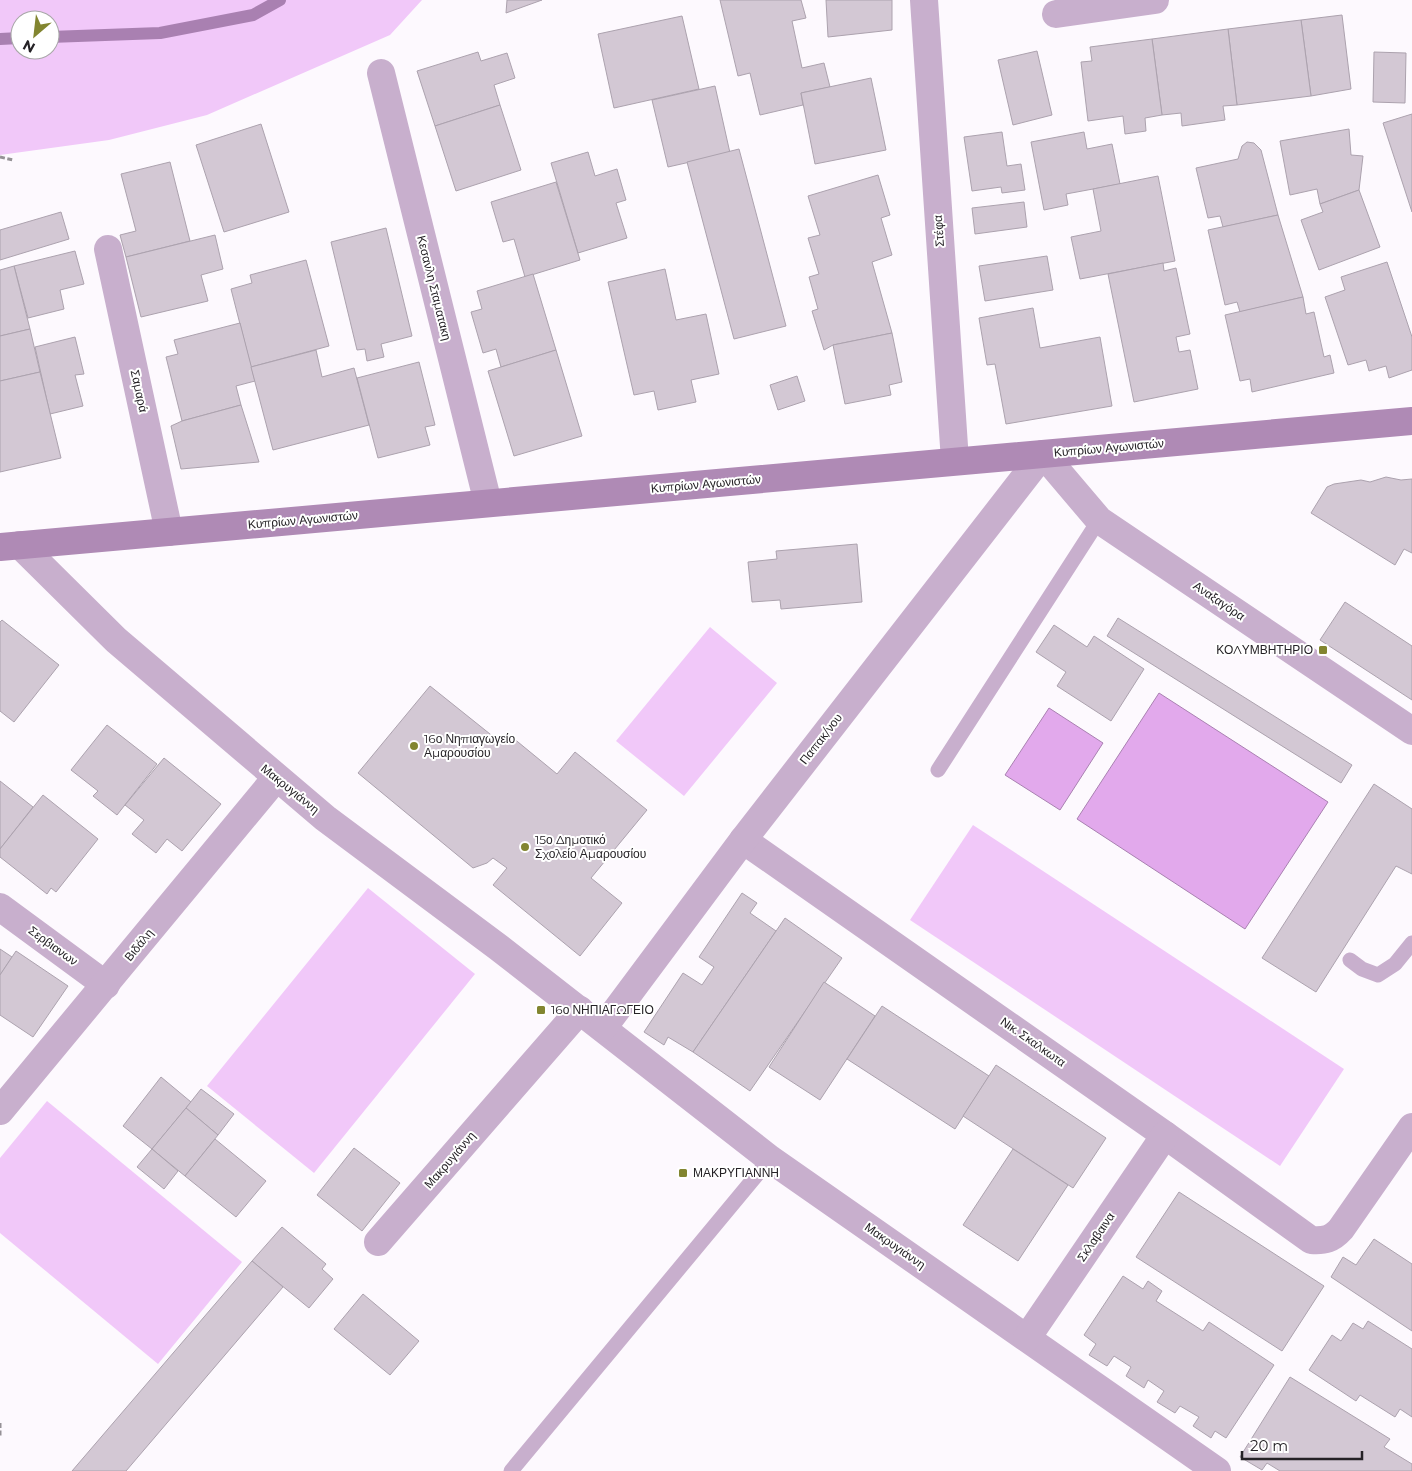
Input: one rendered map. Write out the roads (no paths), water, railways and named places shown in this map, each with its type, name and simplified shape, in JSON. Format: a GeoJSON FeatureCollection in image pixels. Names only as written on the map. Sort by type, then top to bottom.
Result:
{"type":"FeatureCollection","features":[{"type":"Feature","properties":{"kind":"street","name":"Στέφα"},"geometry":{"type":"LineString","coordinates":[[924,0],[955,462]]}},
{"type":"Feature","properties":{"kind":"street"},"geometry":{"type":"LineString","coordinates":[[1056,14],[1155,0]]}},
{"type":"Feature","properties":{"kind":"street","name":"Κεσανλη Σταματακη"},"geometry":{"type":"LineString","coordinates":[[381,73],[488,503]]}},
{"type":"Feature","properties":{"kind":"street","name":"Σαμαρά"},"geometry":{"type":"LineString","coordinates":[[108,249],[169,532]]}},
{"type":"Feature","properties":{"kind":"street","name":"Κυπρίων Αγωνιστών"},"geometry":{"type":"LineString","coordinates":[[10,546],[1412,421]]}},
{"type":"Feature","properties":{"kind":"street","name":"Αναξαγόρα"},"geometry":{"type":"LineString","coordinates":[[1042,454],[1099,520],[1412,731]]}},
{"type":"Feature","properties":{"kind":"street","name":"Παπακ/νου"},"geometry":{"type":"LineString","coordinates":[[604,1028],[743,840],[1042,454]]}},
{"type":"Feature","properties":{"kind":"street","name":"Μακρυγιάννη"},"geometry":{"type":"LineString","coordinates":[[10,546],[276,778],[604,1028],[770,1159],[1217,1471]]}},
{"type":"Feature","properties":{"kind":"street","name":"Βιδάλη"},"geometry":{"type":"LineString","coordinates":[[0,1111],[276,778]]}},
{"type":"Feature","properties":{"kind":"street","name":"Νικ. Σκαλκωτα"},"geometry":{"type":"LineString","coordinates":[[743,840],[1166,1135],[1294,1230],[1311,1240],[1323,1241],[1334,1237],[1412,1127]]}},
{"type":"Feature","properties":{"kind":"street","name":"Σερβιανων"},"geometry":{"type":"LineString","coordinates":[[0,907],[106,985]]}},
{"type":"Feature","properties":{"kind":"street","name":"Μακρυγιάννη"},"geometry":{"type":"LineString","coordinates":[[378,1242],[580,1010]]}},
{"type":"Feature","properties":{"kind":"street","name":"Σκλαβαινα"},"geometry":{"type":"LineString","coordinates":[[1027,1338],[1166,1135]]}},
{"type":"Feature","properties":{"kind":"lane"},"geometry":{"type":"LineString","coordinates":[[938,770],[1099,520]]}},
{"type":"Feature","properties":{"kind":"lane"},"geometry":{"type":"LineString","coordinates":[[1350,960],[1362,969],[1378,975],[1395,964],[1412,943]]}},
{"type":"Feature","properties":{"kind":"lane"},"geometry":{"type":"LineString","coordinates":[[511,1471],[770,1159]]}},
{"type":"Feature","properties":{"kind":"waterway"},"geometry":{"type":"LineString","coordinates":[[60,37],[160,33],[253,15],[280,0]]}},
{"type":"Feature","properties":{"kind":"waterway"},"geometry":{"type":"LineString","coordinates":[[0,39],[10,38]]}},
{"type":"Feature","properties":{"kind":"place","name":"ΚΟΛΥΜΒΗΤΗΡΙΟ"},"geometry":{"type":"Point","coordinates":[1323,650]}},
{"type":"Feature","properties":{"kind":"place","name":"16ο Νηπιαγωγείο Αμαρουσίου"},"geometry":{"type":"Point","coordinates":[414,746]}},
{"type":"Feature","properties":{"kind":"place","name":"15ο Δημοτικό Σχολείο Αμαρουσίου"},"geometry":{"type":"Point","coordinates":[525,847]}},
{"type":"Feature","properties":{"kind":"place","name":"16ο ΝΗΠΙΑΓΩΓΕΙΟ"},"geometry":{"type":"Point","coordinates":[541,1010]}},
{"type":"Feature","properties":{"kind":"place","name":"ΜΑΚΡΥΓΙΑΝΝΗ"},"geometry":{"type":"Point","coordinates":[683,1173]}}]}
